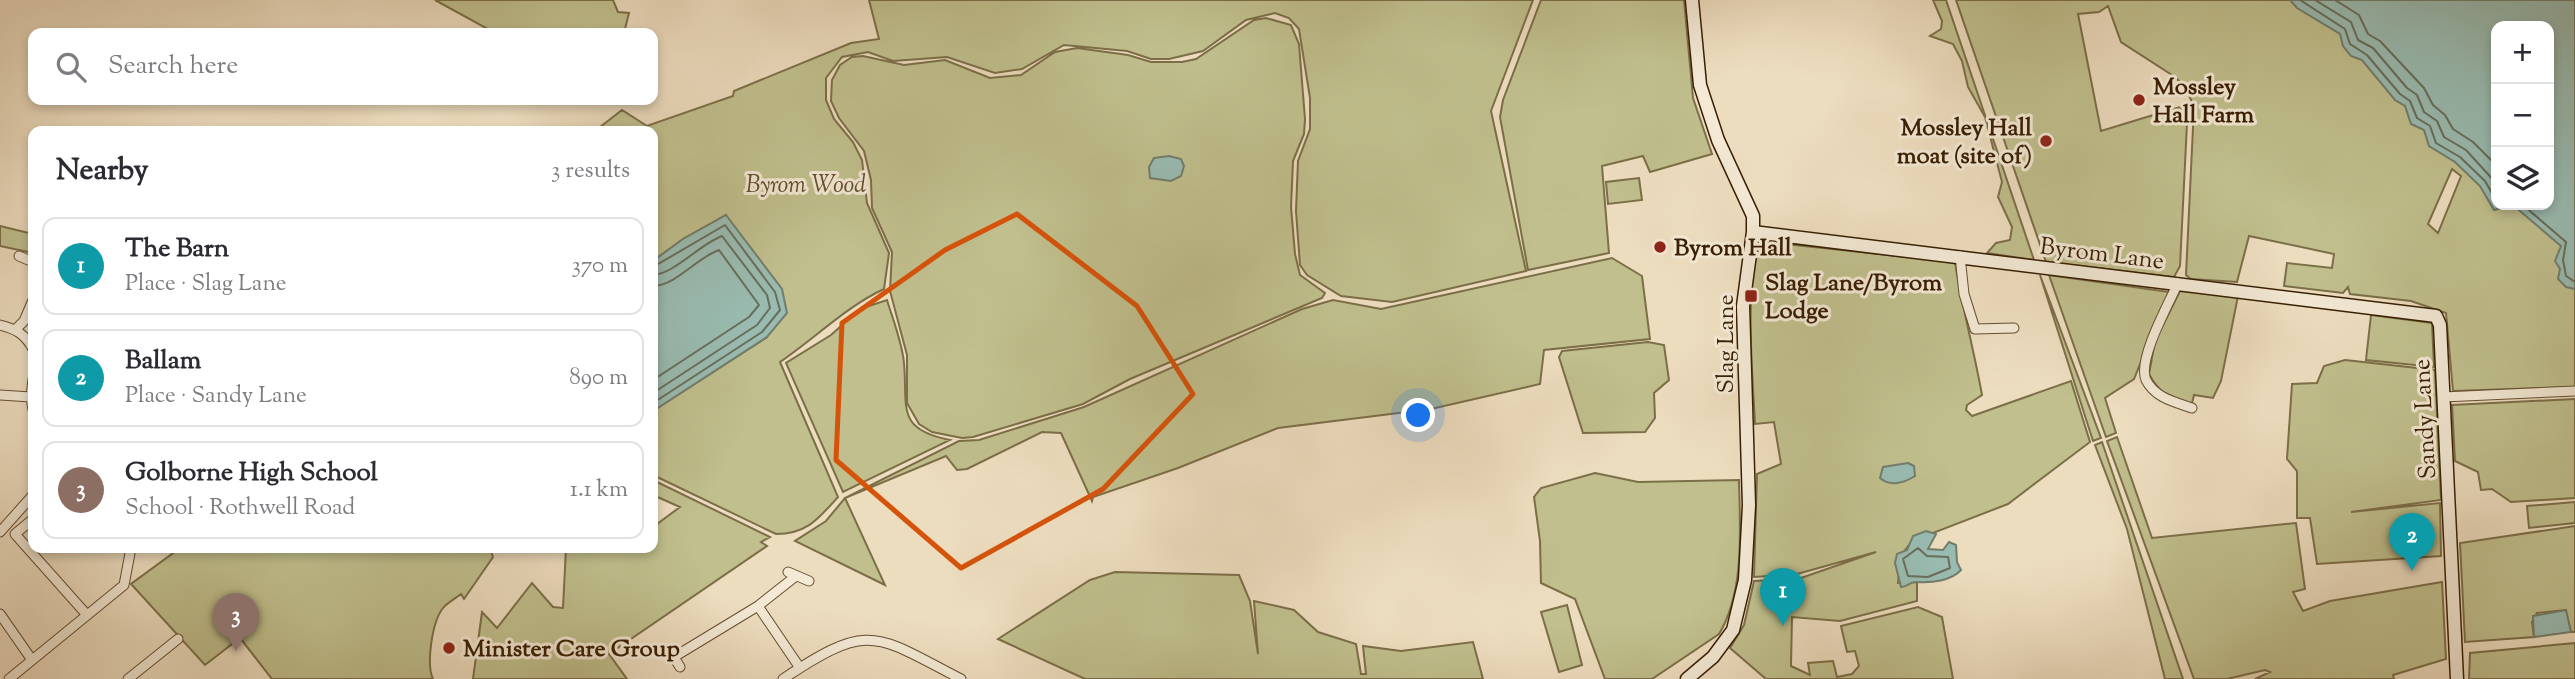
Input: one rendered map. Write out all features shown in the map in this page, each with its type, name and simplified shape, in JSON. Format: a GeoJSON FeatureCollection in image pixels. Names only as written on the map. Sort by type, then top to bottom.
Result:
{"type":"FeatureCollection","features":[{"type":"Feature","properties":{"kind":"street","name":"Slag Lane"},"geometry":{"type":"LineString","coordinates":[[1687,679],[1718,651],[1733,630],[1745,580],[1749,505],[1743,306],[1753,232],[1753,216],[1718,140],[1700,85],[1692,0]]}},
{"type":"Feature","properties":{"kind":"street","name":"Byrom Lane"},"geometry":{"type":"LineString","coordinates":[[1753,232],[2430,313],[2440,325]]}},
{"type":"Feature","properties":{"kind":"street"},"geometry":{"type":"LineString","coordinates":[[19,256],[28,260]]}},
{"type":"Feature","properties":{"kind":"street"},"geometry":{"type":"LineString","coordinates":[[1960,256],[1964,294],[1975,329],[2014,328]]}},
{"type":"Feature","properties":{"kind":"street"},"geometry":{"type":"LineString","coordinates":[[2178,283],[2149,351],[2144,370],[2155,391],[2166,399],[2192,408]]}},
{"type":"Feature","properties":{"kind":"street"},"geometry":{"type":"LineString","coordinates":[[16,329],[28,312]]}},
{"type":"Feature","properties":{"kind":"street"},"geometry":{"type":"LineString","coordinates":[[0,325],[16,329],[28,339]]}},
{"type":"Feature","properties":{"kind":"street","name":"Sandy Lane"},"geometry":{"type":"LineString","coordinates":[[2440,325],[2457,679]]}},
{"type":"Feature","properties":{"kind":"street"},"geometry":{"type":"LineString","coordinates":[[2443,397],[2575,391]]}},
{"type":"Feature","properties":{"kind":"street"},"geometry":{"type":"LineString","coordinates":[[0,395],[28,397]]}},
{"type":"Feature","properties":{"kind":"street"},"geometry":{"type":"LineString","coordinates":[[0,532],[28,501]]}},
{"type":"Feature","properties":{"kind":"street"},"geometry":{"type":"LineString","coordinates":[[28,523],[15,534],[28,549]]}},
{"type":"Feature","properties":{"kind":"street"},"geometry":{"type":"LineString","coordinates":[[32,553],[87,615]]}},
{"type":"Feature","properties":{"kind":"street"},"geometry":{"type":"LineString","coordinates":[[9,679],[124,585],[130,553]]}},
{"type":"Feature","properties":{"kind":"street"},"geometry":{"type":"LineString","coordinates":[[680,667],[672,654],[758,606],[792,574],[809,581]]}},
{"type":"Feature","properties":{"kind":"street"},"geometry":{"type":"LineString","coordinates":[[758,606],[800,668]]}},
{"type":"Feature","properties":{"kind":"street"},"geometry":{"type":"LineString","coordinates":[[0,614],[32,660]]}},
{"type":"Feature","properties":{"kind":"street"},"geometry":{"type":"LineString","coordinates":[[128,679],[178,639]]}},
{"type":"Feature","properties":{"kind":"street"},"geometry":{"type":"LineString","coordinates":[[783,679],[838,645],[856,640],[893,644],[961,679]]}},
{"type":"Feature","properties":{"kind":"highlighted area"},"geometry":{"type":"Polygon","coordinates":[[[1017,214],[1137,306],[1193,394],[1103,489],[961,568],[836,460],[842,323],[945,250],[1017,214]]]}},
{"type":"Feature","properties":{"kind":"green space"},"geometry":{"type":"Polygon","coordinates":[[[435,0],[613,0],[618,12],[629,13],[625,28],[486,28],[435,0]]]}},
{"type":"Feature","properties":{"kind":"green space","name":"Byrom Wood"},"geometry":{"type":"Polygon","coordinates":[[[869,0],[1533,0],[1491,111],[1526,271],[1392,302],[1341,296],[1307,275],[1300,265],[1296,211],[1298,161],[1310,129],[1310,98],[1299,29],[1289,18],[1275,13],[1246,20],[1203,51],[1169,59],[1151,59],[1127,51],[1064,45],[1022,69],[995,73],[947,57],[893,61],[868,52],[842,57],[826,78],[826,100],[834,119],[853,142],[862,160],[867,203],[889,253],[884,289],[844,314],[780,362],[838,497],[811,524],[796,531],[776,534],[658,477],[658,408],[767,337],[726,215],[683,239],[658,257],[658,126],[647,126],[733,96],[734,91],[851,43],[879,39],[869,0]]]}},
{"type":"Feature","properties":{"kind":"green space"},"geometry":{"type":"Polygon","coordinates":[[[1541,0],[1684,0],[1693,98],[1712,154],[1650,172],[1643,156],[1602,166],[1609,253],[1528,270],[1500,117],[1503,100],[1541,0]]]}},
{"type":"Feature","properties":{"kind":"green space"},"geometry":{"type":"Polygon","coordinates":[[[1933,0],[1946,0],[2034,260],[1987,253],[1996,243],[2010,240],[2012,227],[1998,197],[2002,182],[1985,117],[1968,87],[1962,61],[1953,44],[1930,36],[1941,29],[1942,21],[1933,0]]]}},
{"type":"Feature","properties":{"kind":"green space"},"geometry":{"type":"Polygon","coordinates":[[[1956,0],[2575,0],[2575,387],[2453,391],[2446,313],[2411,301],[2350,294],[2348,287],[2343,293],[2284,286],[2287,263],[2332,268],[2334,254],[2249,236],[2237,282],[2191,279],[2186,275],[2194,106],[2185,87],[2175,77],[2121,42],[2108,6],[2099,12],[2078,14],[2101,131],[2181,107],[2187,123],[2180,266],[2174,277],[2046,262],[1956,0]],[[2452,169],[2428,224],[2438,233],[2461,176],[2452,169]]]}},
{"type":"Feature","properties":{"kind":"green space"},"geometry":{"type":"Polygon","coordinates":[[[1266,18],[1291,25],[1299,44],[1305,119],[1304,134],[1293,161],[1291,207],[1295,254],[1300,275],[1325,293],[1322,298],[1130,379],[1083,404],[973,437],[962,438],[932,432],[919,424],[907,403],[907,355],[890,291],[892,252],[872,208],[871,180],[864,151],[839,118],[831,101],[832,80],[840,65],[852,57],[863,56],[904,65],[945,60],[990,78],[1021,75],[1055,52],[1077,48],[1128,55],[1151,62],[1182,62],[1196,59],[1254,20],[1266,18]]]}},
{"type":"Feature","properties":{"kind":"green space"},"geometry":{"type":"Polygon","coordinates":[[[622,110],[647,126],[601,126],[622,110]]]}},
{"type":"Feature","properties":{"kind":"green space"},"geometry":{"type":"Polygon","coordinates":[[[1639,178],[1642,200],[1608,204],[1606,182],[1639,178]]]}},
{"type":"Feature","properties":{"kind":"green space"},"geometry":{"type":"Polygon","coordinates":[[[0,226],[28,233],[28,252],[0,246],[0,226]]]}},
{"type":"Feature","properties":{"kind":"green space"},"geometry":{"type":"Polygon","coordinates":[[[1765,242],[1955,262],[1982,395],[1967,405],[1966,410],[1972,416],[2071,381],[2090,442],[2008,504],[1912,541],[1895,563],[1899,572],[1898,583],[1917,582],[1917,601],[1840,621],[1792,617],[1791,666],[1810,675],[1808,663],[1833,661],[1837,677],[1852,674],[1859,666],[1855,651],[1847,652],[1841,626],[1918,607],[1942,617],[1953,679],[1766,679],[1730,648],[1744,625],[1754,581],[1798,579],[1876,552],[1797,574],[1754,577],[1757,474],[1781,464],[1774,422],[1755,424],[1751,298],[1758,253],[1765,242]]]}},
{"type":"Feature","properties":{"kind":"green space"},"geometry":{"type":"Polygon","coordinates":[[[1612,258],[1642,276],[1650,339],[1544,350],[1540,384],[1431,409],[1278,428],[1178,468],[1093,497],[1092,501],[1061,433],[1042,432],[967,469],[957,470],[946,456],[845,498],[959,441],[979,440],[1084,407],[1302,309],[1333,300],[1381,309],[1612,258]]]}},
{"type":"Feature","properties":{"kind":"green space"},"geometry":{"type":"Polygon","coordinates":[[[2040,275],[2101,438],[2093,441],[2040,275]]]}},
{"type":"Feature","properties":{"kind":"green space"},"geometry":{"type":"Polygon","coordinates":[[[2049,275],[2169,292],[2134,379],[2105,398],[2116,433],[2106,437],[2049,275]]]}},
{"type":"Feature","properties":{"kind":"green space"},"geometry":{"type":"Polygon","coordinates":[[[2181,289],[2238,296],[2221,381],[2213,398],[2194,395],[2192,403],[2172,399],[2157,386],[2149,374],[2155,341],[2181,289]]]}},
{"type":"Feature","properties":{"kind":"green space"},"geometry":{"type":"Polygon","coordinates":[[[887,300],[903,355],[908,414],[920,430],[950,440],[843,492],[786,363],[831,335],[860,309],[887,300]]]}},
{"type":"Feature","properties":{"kind":"green space"},"geometry":{"type":"Polygon","coordinates":[[[2371,315],[2432,323],[2434,367],[2366,360],[2371,315]]]}},
{"type":"Feature","properties":{"kind":"green space"},"geometry":{"type":"Polygon","coordinates":[[[1648,342],[1664,345],[1669,380],[1654,393],[1655,418],[1645,432],[1583,433],[1559,357],[1562,351],[1648,342]]]}},
{"type":"Feature","properties":{"kind":"green space"},"geometry":{"type":"Polygon","coordinates":[[[2345,360],[2435,370],[2441,500],[2351,512],[2440,503],[2441,556],[2317,564],[2310,518],[2297,518],[2297,471],[2287,459],[2292,384],[2317,383],[2324,366],[2345,360]]]}},
{"type":"Feature","properties":{"kind":"green space"},"geometry":{"type":"Polygon","coordinates":[[[2575,399],[2575,498],[2511,502],[2492,489],[2481,490],[2478,472],[2455,461],[2452,405],[2575,399]]]}},
{"type":"Feature","properties":{"kind":"green space"},"geometry":{"type":"Polygon","coordinates":[[[2117,437],[2152,538],[2296,523],[2305,589],[2293,592],[2303,611],[2330,601],[2442,582],[2446,659],[2393,675],[2394,679],[2255,679],[2270,672],[2265,670],[2227,679],[2194,679],[2107,441],[2117,437]]]}},
{"type":"Feature","properties":{"kind":"green space"},"geometry":{"type":"Polygon","coordinates":[[[2102,442],[2183,679],[2165,679],[2127,529],[2095,445],[2102,442]]]}},
{"type":"Feature","properties":{"kind":"green space"},"geometry":{"type":"Polygon","coordinates":[[[1595,473],[1638,482],[1739,480],[1739,559],[1733,599],[1727,617],[1719,634],[1652,679],[1605,679],[1575,599],[1541,583],[1540,541],[1534,497],[1541,488],[1595,473]]]}},
{"type":"Feature","properties":{"kind":"green space"},"geometry":{"type":"Polygon","coordinates":[[[658,482],[770,537],[761,542],[767,546],[609,654],[627,679],[473,679],[482,612],[497,628],[532,583],[553,607],[563,608],[566,553],[658,553],[658,523],[680,507],[658,497],[658,482]]]}},
{"type":"Feature","properties":{"kind":"green space"},"geometry":{"type":"Polygon","coordinates":[[[845,498],[885,585],[795,541],[826,521],[845,498]]]}},
{"type":"Feature","properties":{"kind":"green space"},"geometry":{"type":"Polygon","coordinates":[[[2575,502],[2575,523],[2529,528],[2527,506],[2575,502]]]}},
{"type":"Feature","properties":{"kind":"green space"},"geometry":{"type":"Polygon","coordinates":[[[2575,526],[2575,632],[2571,632],[2565,610],[2537,613],[2532,622],[2534,637],[2465,642],[2460,543],[2575,526]]]}},
{"type":"Feature","properties":{"kind":"green space"},"geometry":{"type":"Polygon","coordinates":[[[173,553],[492,553],[493,557],[464,599],[461,594],[439,614],[430,654],[433,679],[272,679],[240,638],[205,665],[131,584],[173,553]]]}},
{"type":"Feature","properties":{"kind":"green space"},"geometry":{"type":"Polygon","coordinates":[[[1115,572],[1239,575],[1250,601],[1258,654],[1254,601],[1294,610],[1318,632],[1356,644],[1361,674],[1366,674],[1363,646],[1401,651],[1473,642],[1483,679],[1085,679],[998,639],[1090,580],[1115,572]]]}},
{"type":"Feature","properties":{"kind":"green space"},"geometry":{"type":"Polygon","coordinates":[[[1567,605],[1582,665],[1559,672],[1541,612],[1567,605]]]}},
{"type":"Feature","properties":{"kind":"green space"},"geometry":{"type":"Polygon","coordinates":[[[2575,643],[2575,679],[2469,679],[2470,653],[2575,643]]]}},
{"type":"Feature","properties":{"kind":"water"},"geometry":{"type":"Polygon","coordinates":[[[2290,0],[2575,0],[2575,289],[2566,287],[2558,279],[2560,269],[2555,261],[2561,246],[2519,210],[2554,210],[2554,21],[2491,21],[2491,205],[2480,186],[2455,162],[2429,146],[2424,130],[2411,124],[2405,106],[2395,100],[2362,60],[2351,56],[2343,46],[2340,34],[2297,8],[2290,0]]]}},
{"type":"Feature","properties":{"kind":"water"},"geometry":{"type":"Polygon","coordinates":[[[1169,156],[1181,159],[1184,166],[1181,176],[1171,181],[1150,178],[1149,167],[1154,158],[1169,156]]]}},
{"type":"Feature","properties":{"kind":"water"},"geometry":{"type":"Polygon","coordinates":[[[726,215],[782,289],[787,313],[767,337],[658,408],[658,257],[683,239],[726,215]]]}},
{"type":"Feature","properties":{"kind":"water"},"geometry":{"type":"Polygon","coordinates":[[[1908,463],[1914,466],[1915,476],[1893,483],[1880,478],[1883,467],[1908,463]]]}},
{"type":"Feature","properties":{"kind":"water"},"geometry":{"type":"Polygon","coordinates":[[[1926,531],[1936,534],[1928,549],[1943,550],[1949,542],[1956,545],[1957,562],[1961,570],[1946,579],[1915,582],[1901,587],[1895,563],[1897,554],[1907,550],[1913,536],[1926,531]]]}},
{"type":"Feature","properties":{"kind":"water"},"geometry":{"type":"Polygon","coordinates":[[[2566,610],[2571,632],[2534,637],[2533,616],[2566,610]]]}},
{"type":"Feature","properties":{"kind":"place","name":"Mossley Hall Farm"},"geometry":{"type":"Point","coordinates":[2139,100]}},
{"type":"Feature","properties":{"kind":"place","name":"Mossley Hall moat (site of)"},"geometry":{"type":"Point","coordinates":[2046,141]}},
{"type":"Feature","properties":{"kind":"place","name":"Byrom Hall"},"geometry":{"type":"Point","coordinates":[1660,247]}},
{"type":"Feature","properties":{"kind":"place","name":"Slag Lane/Byrom Lodge"},"geometry":{"type":"Point","coordinates":[1751,296]}},
{"type":"Feature","properties":{"kind":"place","name":"Ballam"},"geometry":{"type":"Point","coordinates":[2412,571]}},
{"type":"Feature","properties":{"kind":"place","name":"The Barn"},"geometry":{"type":"Point","coordinates":[1783,626]}},
{"type":"Feature","properties":{"kind":"place","name":"Minister Care Group"},"geometry":{"type":"Point","coordinates":[449,648]}},
{"type":"Feature","properties":{"kind":"place","name":"Golborne High School"},"geometry":{"type":"Point","coordinates":[236,651]}}]}
